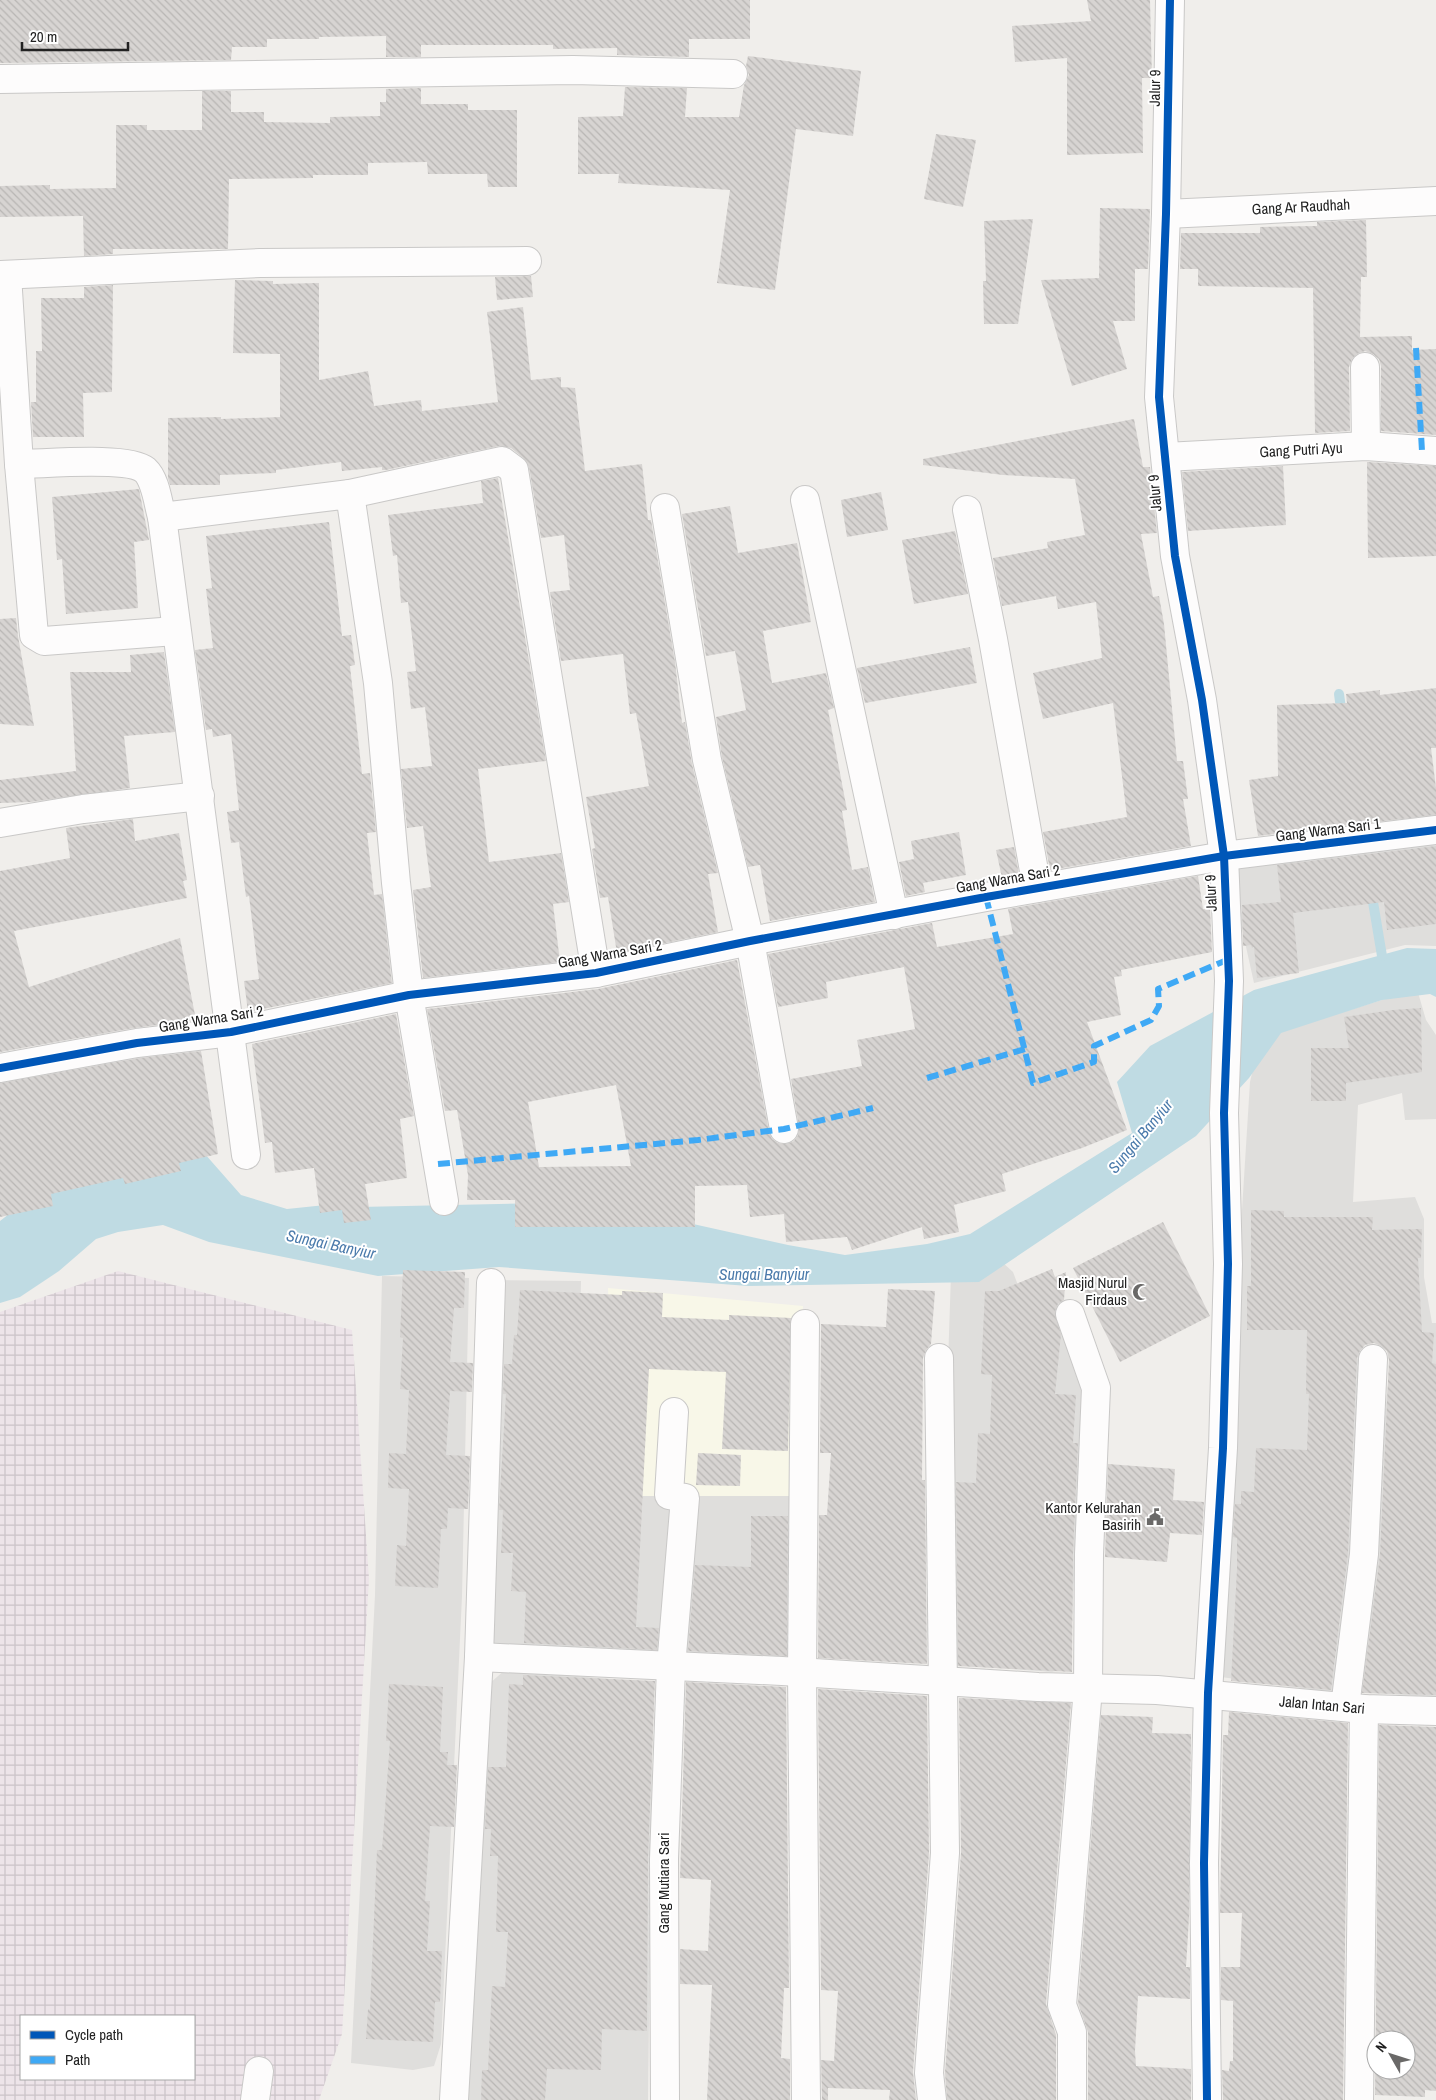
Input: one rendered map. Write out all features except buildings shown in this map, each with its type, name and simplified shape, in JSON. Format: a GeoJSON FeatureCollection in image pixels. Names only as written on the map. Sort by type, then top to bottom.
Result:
{"type":"FeatureCollection","features":[{"type":"Feature","properties":{"kind":"street","name":"Jalur 9"},"geometry":{"type":"LineString","coordinates":[[1170,0],[1166,214],[1159,397],[1175,556],[1202,700],[1224,856],[1229,981],[1224,1113],[1228,1264],[1223,1448],[1208,1693],[1204,1863],[1207,2100]]}},
{"type":"Feature","properties":{"kind":"street"},"geometry":{"type":"LineString","coordinates":[[0,79],[573,70],[733,74]]}},
{"type":"Feature","properties":{"kind":"street","name":"Gang Ar Raudhah"},"geometry":{"type":"LineString","coordinates":[[1166,214],[1436,201]]}},
{"type":"Feature","properties":{"kind":"street"},"geometry":{"type":"LineString","coordinates":[[176,631],[44,642],[34,635],[4,275],[260,263],[527,261]]}},
{"type":"Feature","properties":{"kind":"street"},"geometry":{"type":"LineString","coordinates":[[1365,367],[1366,446]]}},
{"type":"Feature","properties":{"kind":"street","name":"Gang Putri Ayu"},"geometry":{"type":"LineString","coordinates":[[1166,457],[1366,446],[1436,451]]}},
{"type":"Feature","properties":{"kind":"street"},"geometry":{"type":"LineString","coordinates":[[162,518],[350,494],[502,461],[514,470],[596,973]]}},
{"type":"Feature","properties":{"kind":"street"},"geometry":{"type":"LineString","coordinates":[[19,464],[119,462],[136,465],[145,470],[151,477],[162,518],[246,1155]]}},
{"type":"Feature","properties":{"kind":"street"},"geometry":{"type":"LineString","coordinates":[[350,494],[378,683],[396,883],[409,995],[444,1201]]}},
{"type":"Feature","properties":{"kind":"street"},"geometry":{"type":"LineString","coordinates":[[805,500],[894,915]]}},
{"type":"Feature","properties":{"kind":"street"},"geometry":{"type":"LineString","coordinates":[[665,508],[707,760],[750,941],[784,1128]]}},
{"type":"Feature","properties":{"kind":"street"},"geometry":{"type":"LineString","coordinates":[[968,510],[1038,888]]}},
{"type":"Feature","properties":{"kind":"street"},"geometry":{"type":"LineString","coordinates":[[0,823],[83,809],[200,796]]}},
{"type":"Feature","properties":{"kind":"street","name":"Gang Warna Sari 1"},"geometry":{"type":"LineString","coordinates":[[1224,856],[1436,830]]}},
{"type":"Feature","properties":{"kind":"street","name":"Gang Warna Sari 2"},"geometry":{"type":"LineString","coordinates":[[0,1068],[137,1044],[231,1032],[409,995],[596,973],[750,941],[1224,856]]}},
{"type":"Feature","properties":{"kind":"street"},"geometry":{"type":"LineString","coordinates":[[454,2100],[479,1657],[491,1283]]}},
{"type":"Feature","properties":{"kind":"street"},"geometry":{"type":"LineString","coordinates":[[1070,1314],[1096,1388],[1089,1554],[1088,1688],[1062,2005],[1072,2032],[1072,2100]]}},
{"type":"Feature","properties":{"kind":"street"},"geometry":{"type":"LineString","coordinates":[[805,1324],[802,1673],[806,2100]]}},
{"type":"Feature","properties":{"kind":"street"},"geometry":{"type":"LineString","coordinates":[[932,2100],[929,2073],[945,1854],[939,1358]]}},
{"type":"Feature","properties":{"kind":"street"},"geometry":{"type":"LineString","coordinates":[[1359,2100],[1355,1708],[1373,1360]]}},
{"type":"Feature","properties":{"kind":"street","name":"Gang Mutiara Sari"},"geometry":{"type":"LineString","coordinates":[[665,2100],[664,1859],[671,1666],[685,1498],[669,1495],[674,1412]]}},
{"type":"Feature","properties":{"kind":"street","name":"Jalan Intan Sari"},"geometry":{"type":"LineString","coordinates":[[479,1657],[1208,1693],[1355,1708],[1436,1711]]}},
{"type":"Feature","properties":{"kind":"street"},"geometry":{"type":"LineString","coordinates":[[255,2100],[259,2071]]}},
{"type":"Feature","properties":{"kind":"shaded area"},"geometry":{"type":"Polygon","coordinates":[[[1436,823],[1436,946],[1405,945],[1254,983],[1229,870],[1396,828],[1436,823]]]}},
{"type":"Feature","properties":{"kind":"shaded area"},"geometry":{"type":"Polygon","coordinates":[[[1417,989],[1426,1020],[1436,1035],[1436,1119],[1405,1120],[1402,1093],[1358,1105],[1353,1202],[1415,1197],[1424,1219],[1424,1277],[1432,1323],[1436,1323],[1436,1697],[1358,1692],[1391,1352],[1387,1330],[1347,1353],[1368,1353],[1357,1554],[1337,1693],[1221,1677],[1233,1354],[1250,1082],[1260,1038],[1417,989]]]}},
{"type":"Feature","properties":{"kind":"shaded area"},"geometry":{"type":"Polygon","coordinates":[[[1002,1262],[1013,1272],[1028,1312],[1025,1326],[1071,1332],[1084,1361],[1070,1667],[1052,1672],[938,1664],[951,1274],[1002,1262]]]}},
{"type":"Feature","properties":{"kind":"shaded area"},"geometry":{"type":"Polygon","coordinates":[[[118,1271],[352,1330],[369,1579],[342,2034],[319,2100],[0,2100],[0,1312],[118,1271]]]}},
{"type":"Feature","properties":{"kind":"shaded area"},"geometry":{"type":"Polygon","coordinates":[[[382,1276],[469,1278],[462,1596],[441,2044],[434,2066],[413,2070],[351,2063],[375,1595],[382,1276]]]}},
{"type":"Feature","properties":{"kind":"shaded area"},"geometry":{"type":"Polygon","coordinates":[[[496,1280],[581,1281],[576,1494],[761,1487],[800,1497],[790,1663],[488,1644],[496,1280]]]}},
{"type":"Feature","properties":{"kind":"shaded area"},"geometry":{"type":"Polygon","coordinates":[[[608,1288],[803,1306],[797,1496],[582,1496],[609,1327],[608,1288]]]}},
{"type":"Feature","properties":{"kind":"shaded area"},"geometry":{"type":"Polygon","coordinates":[[[506,1669],[638,1682],[653,1699],[648,2100],[454,2100],[480,1692],[506,1669]]]}},
{"type":"Feature","properties":{"kind":"water","name":"Sungai Banyiur"},"geometry":{"type":"Polygon","coordinates":[[[1407,948],[1436,949],[1436,997],[1430,994],[1382,1000],[1281,1033],[1249,1078],[1196,1136],[979,1282],[748,1286],[499,1267],[378,1276],[209,1242],[163,1225],[118,1232],[96,1239],[59,1271],[20,1297],[0,1303],[0,1221],[58,1176],[197,1145],[241,1195],[287,1209],[335,1204],[359,1207],[594,1202],[788,1245],[845,1255],[927,1244],[970,1234],[1132,1133],[1117,1082],[1150,1046],[1254,990],[1407,948]]]}},
{"type":"Feature","properties":{"kind":"waterway"},"geometry":{"type":"LineString","coordinates":[[1339,694],[1342,716]]}},
{"type":"Feature","properties":{"kind":"waterway"},"geometry":{"type":"LineString","coordinates":[[1371,890],[1382,956]]}},
{"type":"Feature","properties":{"kind":"marked path"},"geometry":{"type":"LineString","coordinates":[[1416,348],[1422,451]]}},
{"type":"Feature","properties":{"kind":"marked path"},"geometry":{"type":"LineString","coordinates":[[986,897],[1033,1083],[1094,1062],[1094,1046],[1151,1020],[1159,1006],[1158,989],[1227,960]]}},
{"type":"Feature","properties":{"kind":"marked path"},"geometry":{"type":"LineString","coordinates":[[927,1078],[1025,1049]]}},
{"type":"Feature","properties":{"kind":"marked path"},"geometry":{"type":"LineString","coordinates":[[438,1164],[698,1140],[784,1129],[873,1108]]}},
{"type":"Feature","properties":{"kind":"cycle path"},"geometry":{"type":"LineString","coordinates":[[1170,0],[1166,214],[1159,397],[1175,556],[1202,700],[1224,856],[1229,981],[1224,1113],[1228,1264],[1223,1448],[1208,1693],[1204,1863],[1207,2100]]}},
{"type":"Feature","properties":{"kind":"cycle path"},"geometry":{"type":"LineString","coordinates":[[0,1068],[137,1043],[231,1032],[409,995],[596,973],[750,941],[986,897],[1224,856],[1436,830]]}},
{"type":"Feature","properties":{"kind":"place","name":"Masjid Nurul Firdaus"},"geometry":{"type":"Point","coordinates":[1141,1292]}},
{"type":"Feature","properties":{"kind":"place","name":"Kantor Kelurahan Basirih"},"geometry":{"type":"Point","coordinates":[1155,1517]}}]}
